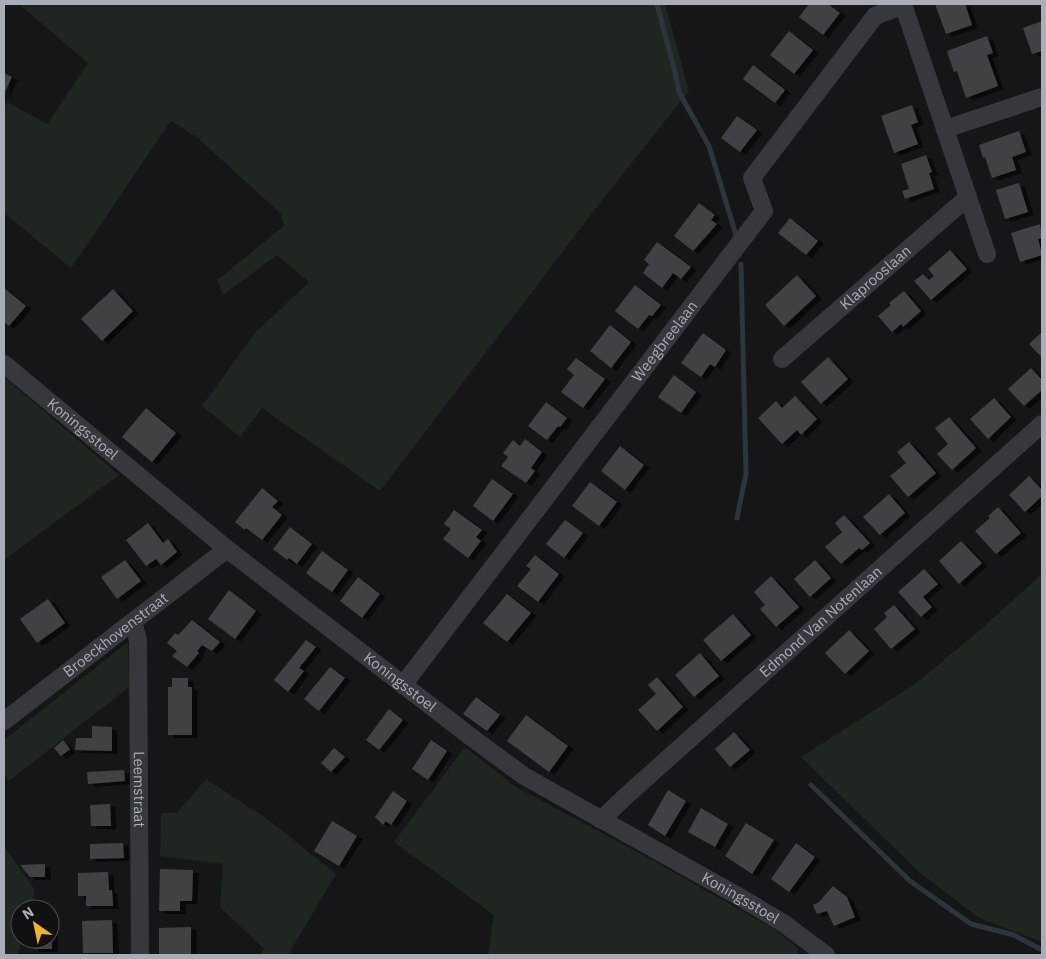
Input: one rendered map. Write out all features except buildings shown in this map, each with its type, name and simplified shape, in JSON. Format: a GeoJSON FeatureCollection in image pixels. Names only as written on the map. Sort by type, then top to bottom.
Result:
{"type":"FeatureCollection","features":[{"type":"Feature","properties":{"kind":"street"},"geometry":{"type":"LineString","coordinates":[[904,4],[987,254]]}},
{"type":"Feature","properties":{"kind":"street","name":"Weegbreelaan"},"geometry":{"type":"LineString","coordinates":[[403,684],[764,211],[752,178],[875,16],[904,4]]}},
{"type":"Feature","properties":{"kind":"street"},"geometry":{"type":"LineString","coordinates":[[945,128],[1042,97]]}},
{"type":"Feature","properties":{"kind":"street","name":"Klaprooslaan"},"geometry":{"type":"LineString","coordinates":[[782,359],[968,197]]}},
{"type":"Feature","properties":{"kind":"street","name":"Koningsstoel"},"geometry":{"type":"LineString","coordinates":[[4,364],[227,549],[524,776],[738,896],[783,923],[826,955]]}},
{"type":"Feature","properties":{"kind":"street","name":"Edmond Van Notenlaan"},"geometry":{"type":"LineString","coordinates":[[601,820],[1042,424]]}},
{"type":"Feature","properties":{"kind":"street","name":"Broeckhovenstraat"},"geometry":{"type":"LineString","coordinates":[[4,721],[227,549]]}},
{"type":"Feature","properties":{"kind":"street","name":"Leemstraat"},"geometry":{"type":"LineString","coordinates":[[133,622],[138,640],[140,955]]}},
{"type":"Feature","properties":{"kind":"shaded area"},"geometry":{"type":"Polygon","coordinates":[[[19,4],[665,4],[689,91],[603,199],[380,491],[262,408],[240,437],[202,406],[255,333],[309,282],[277,255],[223,295],[217,280],[284,226],[281,214],[199,139],[171,121],[71,268],[4,213],[4,108],[7,102],[47,124],[88,63],[19,4]]]}},
{"type":"Feature","properties":{"kind":"shaded area"},"geometry":{"type":"Polygon","coordinates":[[[4,377],[119,475],[4,560],[4,377]]]}},
{"type":"Feature","properties":{"kind":"shaded area"},"geometry":{"type":"Polygon","coordinates":[[[1042,574],[1042,942],[979,918],[919,872],[801,757],[915,684],[981,629],[1042,574]]]}},
{"type":"Feature","properties":{"kind":"shaded area"},"geometry":{"type":"Polygon","coordinates":[[[128,642],[129,687],[9,781],[4,774],[4,740],[128,642]]]}},
{"type":"Feature","properties":{"kind":"shaded area"},"geometry":{"type":"Polygon","coordinates":[[[465,747],[516,787],[641,854],[774,929],[798,948],[796,955],[488,955],[494,915],[394,842],[465,747]]]}},
{"type":"Feature","properties":{"kind":"shaded area"},"geometry":{"type":"Polygon","coordinates":[[[206,779],[270,821],[336,874],[288,955],[260,955],[264,949],[220,907],[223,864],[160,856],[161,813],[177,813],[206,779]]]}},
{"type":"Feature","properties":{"kind":"shaded area"},"geometry":{"type":"Polygon","coordinates":[[[4,846],[35,890],[33,899],[10,899],[10,949],[20,949],[18,955],[4,955],[4,846]]]}},
{"type":"Feature","properties":{"kind":"waterway"},"geometry":{"type":"LineString","coordinates":[[657,4],[679,92],[709,146],[736,235]]}},
{"type":"Feature","properties":{"kind":"waterway"},"geometry":{"type":"LineString","coordinates":[[737,518],[746,474],[741,264]]}},
{"type":"Feature","properties":{"kind":"waterway"},"geometry":{"type":"LineString","coordinates":[[811,785],[910,881],[971,924],[1014,935],[1042,950]]}}]}
